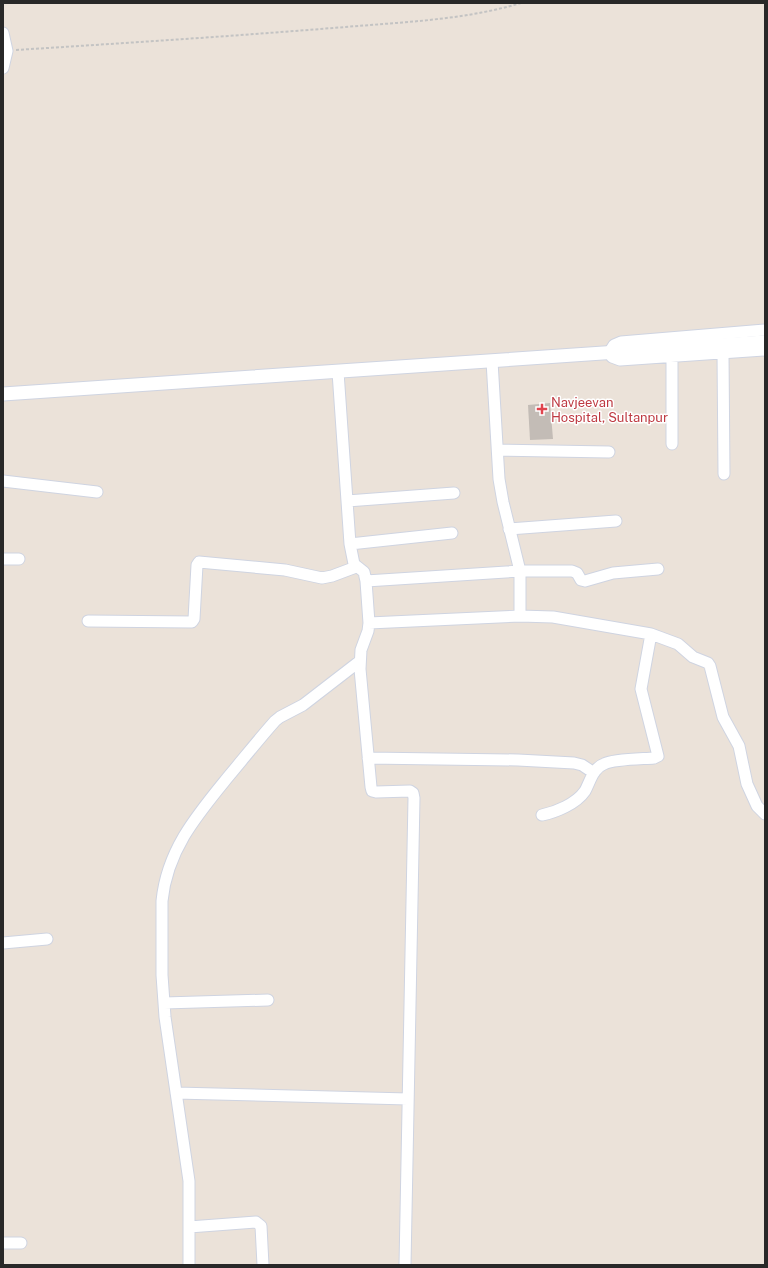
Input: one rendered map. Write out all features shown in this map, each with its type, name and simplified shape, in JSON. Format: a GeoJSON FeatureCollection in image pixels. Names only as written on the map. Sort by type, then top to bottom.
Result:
{"type":"FeatureCollection","features":[{"type":"Feature","properties":{"kind":"street"},"geometry":{"type":"LineString","coordinates":[[3,33],[7,51],[3,68]]}},
{"type":"Feature","properties":{"kind":"street"},"geometry":{"type":"LineString","coordinates":[[609,353],[614,345],[621,342],[765,330]]}},
{"type":"Feature","properties":{"kind":"street"},"geometry":{"type":"LineString","coordinates":[[3,394],[765,342]]}},
{"type":"Feature","properties":{"kind":"street"},"geometry":{"type":"LineString","coordinates":[[609,353],[612,357],[620,360],[765,350]]}},
{"type":"Feature","properties":{"kind":"street"},"geometry":{"type":"LineString","coordinates":[[723,353],[724,474]]}},
{"type":"Feature","properties":{"kind":"street"},"geometry":{"type":"LineString","coordinates":[[672,356],[672,444]]}},
{"type":"Feature","properties":{"kind":"street"},"geometry":{"type":"LineString","coordinates":[[492,361],[499,478],[509,529],[520,571],[520,616]]}},
{"type":"Feature","properties":{"kind":"street"},"geometry":{"type":"LineString","coordinates":[[338,372],[352,560],[356,567],[364,572],[366,581],[369,624],[361,650],[360,661],[371,788],[372,791],[376,792],[410,791],[413,793],[414,798],[405,1265]]}},
{"type":"Feature","properties":{"kind":"street"},"geometry":{"type":"LineString","coordinates":[[498,450],[609,452]]}},
{"type":"Feature","properties":{"kind":"street"},"geometry":{"type":"LineString","coordinates":[[3,481],[97,492]]}},
{"type":"Feature","properties":{"kind":"street"},"geometry":{"type":"LineString","coordinates":[[347,501],[454,493]]}},
{"type":"Feature","properties":{"kind":"street"},"geometry":{"type":"LineString","coordinates":[[509,529],[616,521]]}},
{"type":"Feature","properties":{"kind":"street"},"geometry":{"type":"LineString","coordinates":[[350,544],[452,533]]}},
{"type":"Feature","properties":{"kind":"street"},"geometry":{"type":"LineString","coordinates":[[3,559],[19,559]]}},
{"type":"Feature","properties":{"kind":"street"},"geometry":{"type":"LineString","coordinates":[[88,621],[192,622],[194,619],[197,565],[199,562],[285,570],[322,578],[356,567]]}},
{"type":"Feature","properties":{"kind":"street"},"geometry":{"type":"LineString","coordinates":[[366,581],[520,571],[572,571],[577,573],[581,580],[585,581],[613,573],[658,569]]}},
{"type":"Feature","properties":{"kind":"street"},"geometry":{"type":"LineString","coordinates":[[369,624],[520,616],[553,617],[651,634],[678,644],[693,657],[708,663],[710,666],[723,717],[739,746],[747,784],[757,806],[765,814]]}},
{"type":"Feature","properties":{"kind":"street"},"geometry":{"type":"LineString","coordinates":[[542,815],[556,811],[576,800],[584,792],[596,770],[604,764],[654,758],[658,756],[641,689],[651,634]]}},
{"type":"Feature","properties":{"kind":"street"},"geometry":{"type":"LineString","coordinates":[[189,1265],[188,1181],[164,1003],[162,975],[164,886],[168,871],[187,830],[203,808],[275,721],[303,706],[360,661]]}},
{"type":"Feature","properties":{"kind":"street"},"geometry":{"type":"LineString","coordinates":[[368,758],[518,760],[574,763],[582,765],[594,773]]}},
{"type":"Feature","properties":{"kind":"street"},"geometry":{"type":"LineString","coordinates":[[3,944],[47,939]]}},
{"type":"Feature","properties":{"kind":"street"},"geometry":{"type":"LineString","coordinates":[[164,1003],[268,1000]]}},
{"type":"Feature","properties":{"kind":"street"},"geometry":{"type":"LineString","coordinates":[[176,1093],[408,1099]]}},
{"type":"Feature","properties":{"kind":"street"},"geometry":{"type":"LineString","coordinates":[[189,1226],[256,1222],[261,1226],[263,1265]]}},
{"type":"Feature","properties":{"kind":"street"},"geometry":{"type":"LineString","coordinates":[[3,1243],[21,1243]]}},
{"type":"Feature","properties":{"kind":"path"},"geometry":{"type":"LineString","coordinates":[[7,51],[315,29],[456,17],[488,12],[521,3]]}},
{"type":"Feature","properties":{"kind":"building"},"geometry":{"type":"Polygon","coordinates":[[[550,403],[553,439],[530,440],[528,405],[550,403]]]}},
{"type":"Feature","properties":{"kind":"place","name":"Navjeevan Hospital, Sultanpur"},"geometry":{"type":"Point","coordinates":[542,409]}}]}
